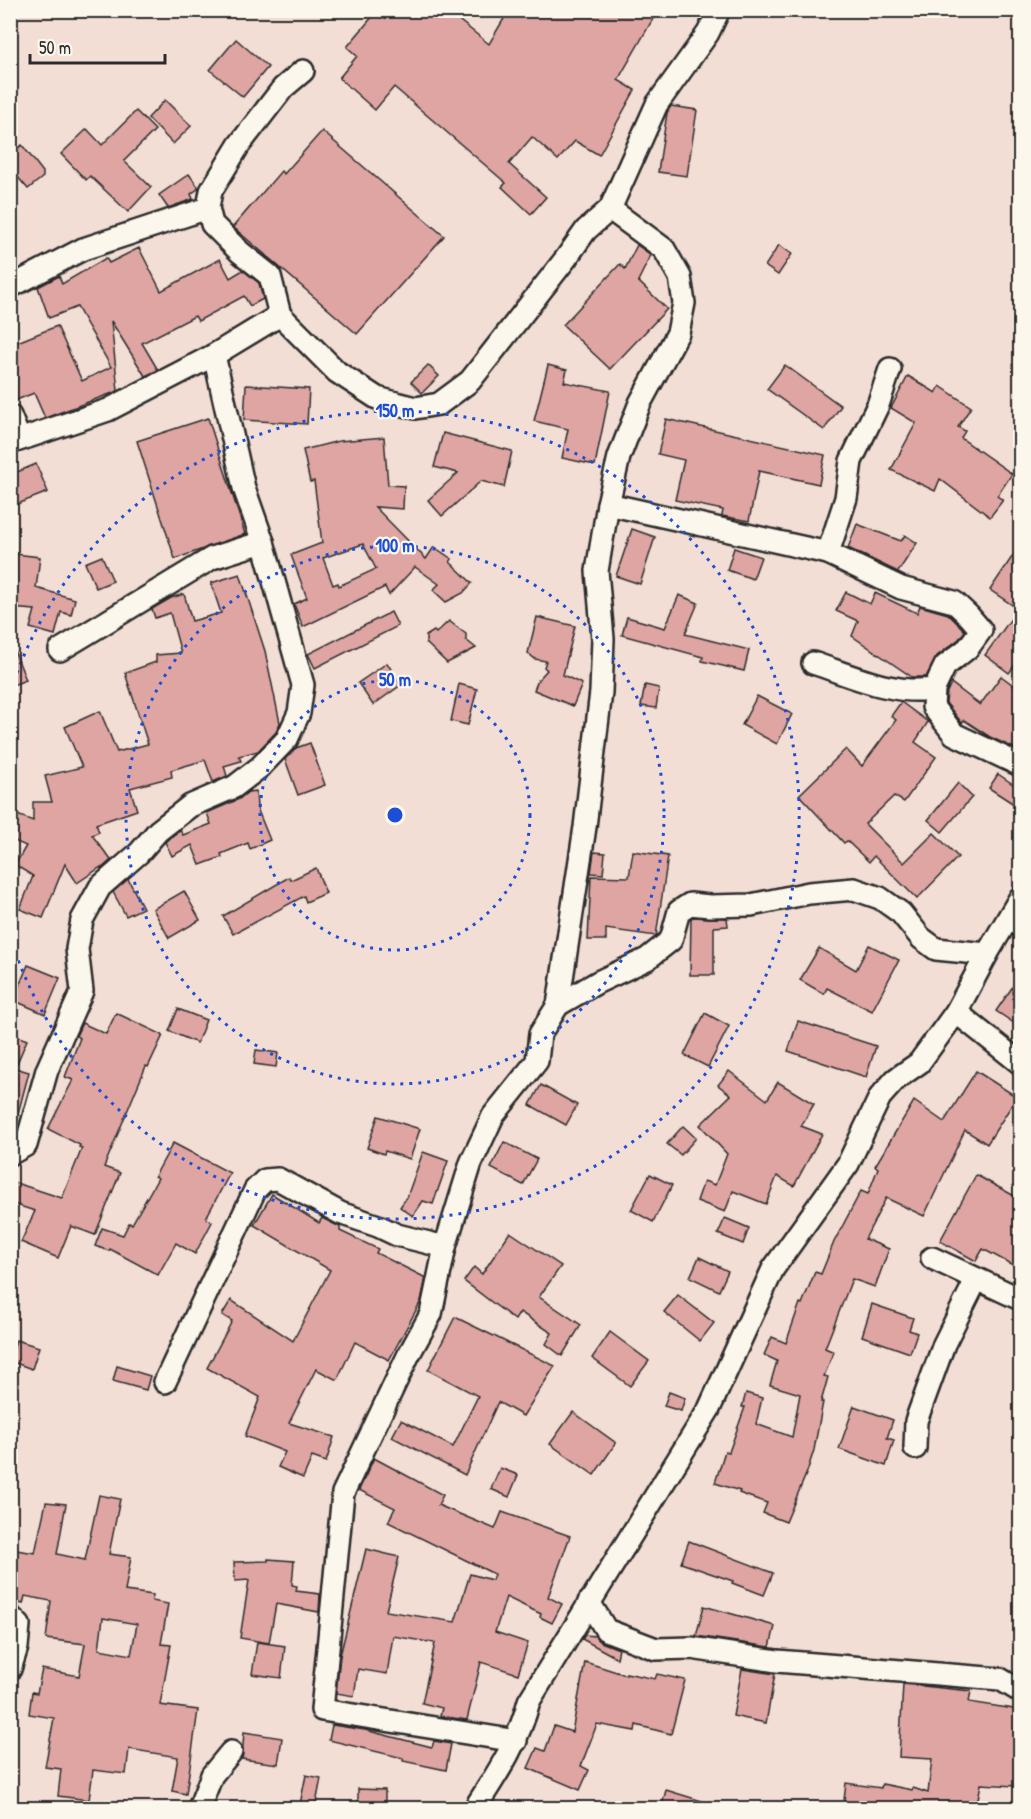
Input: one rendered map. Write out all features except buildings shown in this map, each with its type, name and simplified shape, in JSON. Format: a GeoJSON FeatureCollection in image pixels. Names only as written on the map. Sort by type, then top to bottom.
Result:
{"type":"FeatureCollection","features":[{"type":"Feature","properties":{"kind":"street"},"geometry":{"type":"LineString","coordinates":[[303,71],[283,88],[239,145],[211,191],[208,208],[212,224],[240,252],[270,276],[280,315],[337,372],[377,398],[415,408],[439,404],[470,381],[586,230],[610,209],[657,104],[708,33],[719,10]]}},
{"type":"Feature","properties":{"kind":"street"},"geometry":{"type":"LineString","coordinates":[[10,287],[82,249],[208,208]]}},
{"type":"Feature","properties":{"kind":"street"},"geometry":{"type":"LineString","coordinates":[[516,1741],[322,1710],[343,1493],[430,1314],[445,1247],[471,1163],[493,1116],[537,1061],[540,1034],[558,1005],[585,827],[601,692],[603,639],[597,571],[608,504],[619,457],[640,403],[678,333],[684,303],[680,277],[664,249],[610,209]]}},
{"type":"Feature","properties":{"kind":"street"},"geometry":{"type":"LineString","coordinates":[[10,416],[15,441],[108,410],[214,355],[280,315]]}},
{"type":"Feature","properties":{"kind":"street"},"geometry":{"type":"LineString","coordinates":[[10,1154],[26,1145],[47,1070],[82,991],[77,949],[82,920],[100,887],[139,853],[158,831],[190,806],[234,787],[260,767],[287,739],[299,713],[303,685],[263,542],[244,488],[214,355]]}},
{"type":"Feature","properties":{"kind":"street"},"geometry":{"type":"LineString","coordinates":[[828,553],[846,498],[851,461],[878,405],[890,369]]}},
{"type":"Feature","properties":{"kind":"street"},"geometry":{"type":"LineString","coordinates":[[608,504],[828,553],[902,588],[954,602],[981,630],[968,648],[945,666],[934,688],[933,707],[954,734],[1020,765]]}},
{"type":"Feature","properties":{"kind":"street"},"geometry":{"type":"LineString","coordinates":[[60,650],[212,558],[263,542]]}},
{"type":"Feature","properties":{"kind":"street"},"geometry":{"type":"LineString","coordinates":[[813,663],[879,687],[920,691],[934,688]]}},
{"type":"Feature","properties":{"kind":"street"},"geometry":{"type":"LineString","coordinates":[[558,1005],[598,982],[647,959],[671,940],[679,911],[690,904],[752,905],[809,893],[854,890],[880,898],[901,913],[921,938],[936,949],[987,954]]}},
{"type":"Feature","properties":{"kind":"street"},"geometry":{"type":"LineString","coordinates":[[475,1809],[516,1741],[524,1723],[529,1701],[709,1409],[773,1269],[848,1164],[880,1097],[896,1079],[919,1063],[956,1012],[1020,898]]}},
{"type":"Feature","properties":{"kind":"street"},"geometry":{"type":"LineString","coordinates":[[956,1012],[1020,1063]]}},
{"type":"Feature","properties":{"kind":"street"},"geometry":{"type":"LineString","coordinates":[[165,1383],[255,1190],[265,1180],[278,1179],[340,1213],[397,1235],[445,1247]]}},
{"type":"Feature","properties":{"kind":"street"},"geometry":{"type":"LineString","coordinates":[[932,1258],[1020,1299]]}},
{"type":"Feature","properties":{"kind":"street"},"geometry":{"type":"LineString","coordinates":[[915,1448],[916,1421],[944,1344],[976,1280]]}},
{"type":"Feature","properties":{"kind":"street"},"geometry":{"type":"LineString","coordinates":[[589,1602],[606,1630],[657,1649],[691,1648],[777,1661],[1000,1679],[1020,1691]]}},
{"type":"Feature","properties":{"kind":"street"},"geometry":{"type":"LineString","coordinates":[[10,1616],[19,1625],[17,1647],[10,1669]]}},
{"type":"Feature","properties":{"kind":"street"},"geometry":{"type":"LineString","coordinates":[[199,1809],[212,1775],[231,1752]]}}]}
